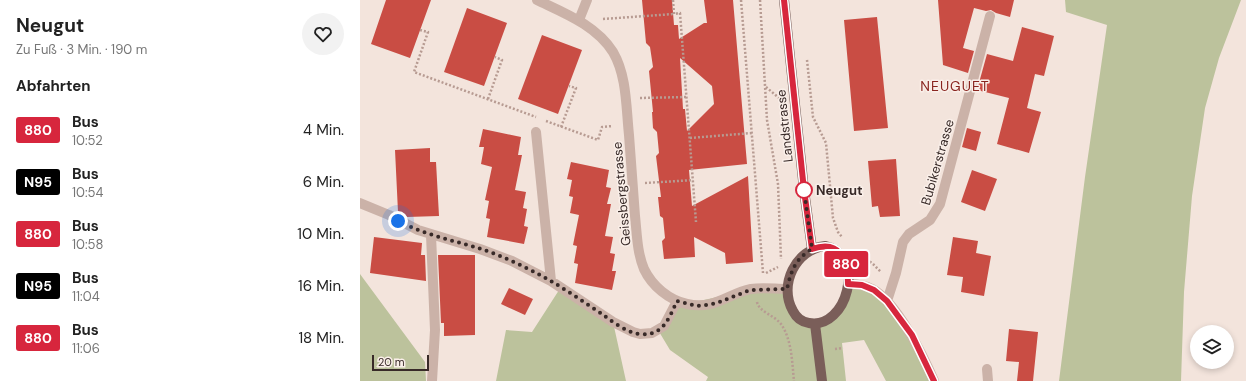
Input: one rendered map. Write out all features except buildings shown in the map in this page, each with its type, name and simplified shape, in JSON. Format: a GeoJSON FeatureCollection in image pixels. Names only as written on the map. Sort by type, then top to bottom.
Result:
{"type":"FeatureCollection","features":[{"type":"Feature","properties":{"kind":"main road","name":"Landstrasse"},"geometry":{"type":"LineString","coordinates":[[784,0],[805,198],[812,249]]}},
{"type":"Feature","properties":{"kind":"main road"},"geometry":{"type":"LineString","coordinates":[[824,246],[831,247],[838,251],[846,264],[848,284],[845,297],[835,314],[824,322],[815,324],[806,322],[797,318],[792,309],[787,289],[790,274],[803,254],[812,249],[824,246]]}},
{"type":"Feature","properties":{"kind":"main road"},"geometry":{"type":"LineString","coordinates":[[815,324],[822,381]]}},
{"type":"Feature","properties":{"kind":"street","name":"Geissbergstrasse"},"geometry":{"type":"LineString","coordinates":[[537,0],[579,20],[603,40],[612,51],[621,71],[626,98],[637,246],[642,263],[655,285],[677,301],[691,305],[707,305],[717,303],[744,291],[756,289],[787,289]]}},
{"type":"Feature","properties":{"kind":"street"},"geometry":{"type":"LineString","coordinates":[[579,20],[587,0]]}},
{"type":"Feature","properties":{"kind":"street","name":"Bubikerstrasse"},"geometry":{"type":"LineString","coordinates":[[887,301],[905,238],[926,224],[940,204],[990,16]]}},
{"type":"Feature","properties":{"kind":"street"},"geometry":{"type":"LineString","coordinates":[[536,132],[550,280]]}},
{"type":"Feature","properties":{"kind":"street"},"geometry":{"type":"LineString","coordinates":[[360,203],[389,214],[408,226],[431,235],[492,253],[550,280],[613,322],[625,329],[640,334],[652,333],[664,326],[677,301]]}},
{"type":"Feature","properties":{"kind":"street"},"geometry":{"type":"LineString","coordinates":[[431,235],[435,330],[432,381]]}},
{"type":"Feature","properties":{"kind":"street"},"geometry":{"type":"LineString","coordinates":[[848,284],[862,285],[874,290],[887,301],[912,335],[934,381]]}},
{"type":"Feature","properties":{"kind":"street"},"geometry":{"type":"LineString","coordinates":[[987,369],[988,381]]}},
{"type":"Feature","properties":{"kind":"path"},"geometry":{"type":"LineString","coordinates":[[673,0],[674,14]]}},
{"type":"Feature","properties":{"kind":"path"},"geometry":{"type":"LineString","coordinates":[[741,0],[763,273]]}},
{"type":"Feature","properties":{"kind":"path"},"geometry":{"type":"LineString","coordinates":[[760,0],[768,120],[778,184],[782,258],[778,267],[756,275],[756,289],[758,306],[760,309],[777,319],[785,331],[791,349],[794,381]]}},
{"type":"Feature","properties":{"kind":"path"},"geometry":{"type":"LineString","coordinates":[[579,20],[680,13],[696,222]]}},
{"type":"Feature","properties":{"kind":"path"},"geometry":{"type":"LineString","coordinates":[[420,30],[428,32],[414,72],[598,140],[602,127],[628,124]]}},
{"type":"Feature","properties":{"kind":"path"},"geometry":{"type":"LineString","coordinates":[[806,54],[813,116],[826,142],[833,218],[838,232],[846,242]]}},
{"type":"Feature","properties":{"kind":"path"},"geometry":{"type":"LineString","coordinates":[[488,99],[502,60],[495,57]]}},
{"type":"Feature","properties":{"kind":"path"},"geometry":{"type":"LineString","coordinates":[[561,126],[576,88],[568,86]]}},
{"type":"Feature","properties":{"kind":"path"},"geometry":{"type":"LineString","coordinates":[[626,98],[686,97]]}},
{"type":"Feature","properties":{"kind":"path"},"geometry":{"type":"LineString","coordinates":[[690,138],[752,133]]}},
{"type":"Feature","properties":{"kind":"path"},"geometry":{"type":"LineString","coordinates":[[633,184],[693,180]]}},
{"type":"Feature","properties":{"kind":"path"},"geometry":{"type":"LineString","coordinates":[[856,251],[873,264],[892,285]]}},
{"type":"Feature","properties":{"kind":"path"},"geometry":{"type":"LineString","coordinates":[[835,349],[843,348]]}},
{"type":"Feature","properties":{"kind":"green space"},"geometry":{"type":"Polygon","coordinates":[[[1065,0],[1241,0],[1219,58],[1205,108],[1192,196],[1184,292],[1181,381],[1059,381],[1085,177],[1107,25],[1066,12],[1065,0]]]}},
{"type":"Feature","properties":{"kind":"green space"},"geometry":{"type":"Polygon","coordinates":[[[360,274],[425,362],[426,381],[360,381],[360,274]]]}},
{"type":"Feature","properties":{"kind":"green space"},"geometry":{"type":"Polygon","coordinates":[[[848,284],[868,287],[901,320],[930,381],[886,381],[864,340],[842,343],[846,381],[706,381],[708,377],[670,350],[658,330],[677,301],[686,304],[744,291],[787,289],[789,300],[806,322],[835,314],[848,284]]]}},
{"type":"Feature","properties":{"kind":"green space"},"geometry":{"type":"Polygon","coordinates":[[[561,287],[613,322],[626,381],[496,381],[506,330],[532,332],[561,287]]]}},
{"type":"Feature","properties":{"kind":"bus line","name":"880"},"geometry":{"type":"LineString","coordinates":[[784,0],[807,220],[812,249],[824,246],[831,247],[838,251],[846,264],[848,284],[868,287],[880,294],[887,301],[912,335],[934,381]]}},
{"type":"Feature","properties":{"kind":"place","name":"Neugut"},"geometry":{"type":"Point","coordinates":[804,190]}},
{"type":"Feature","properties":{"kind":"district","name":"NEUGUET"},"geometry":{"type":"Point","coordinates":[955,86]}},
{"type":"Feature","properties":{"kind":"route"},"geometry":{"type":"LineString","coordinates":[[398,221],[431,235],[492,253],[531,270],[550,280],[625,329],[640,334],[646,334],[652,333],[664,326],[677,301],[697,306],[707,305],[717,303],[744,291],[763,288],[787,289],[790,274],[795,265],[803,254],[812,249],[804,190]]}}]}
